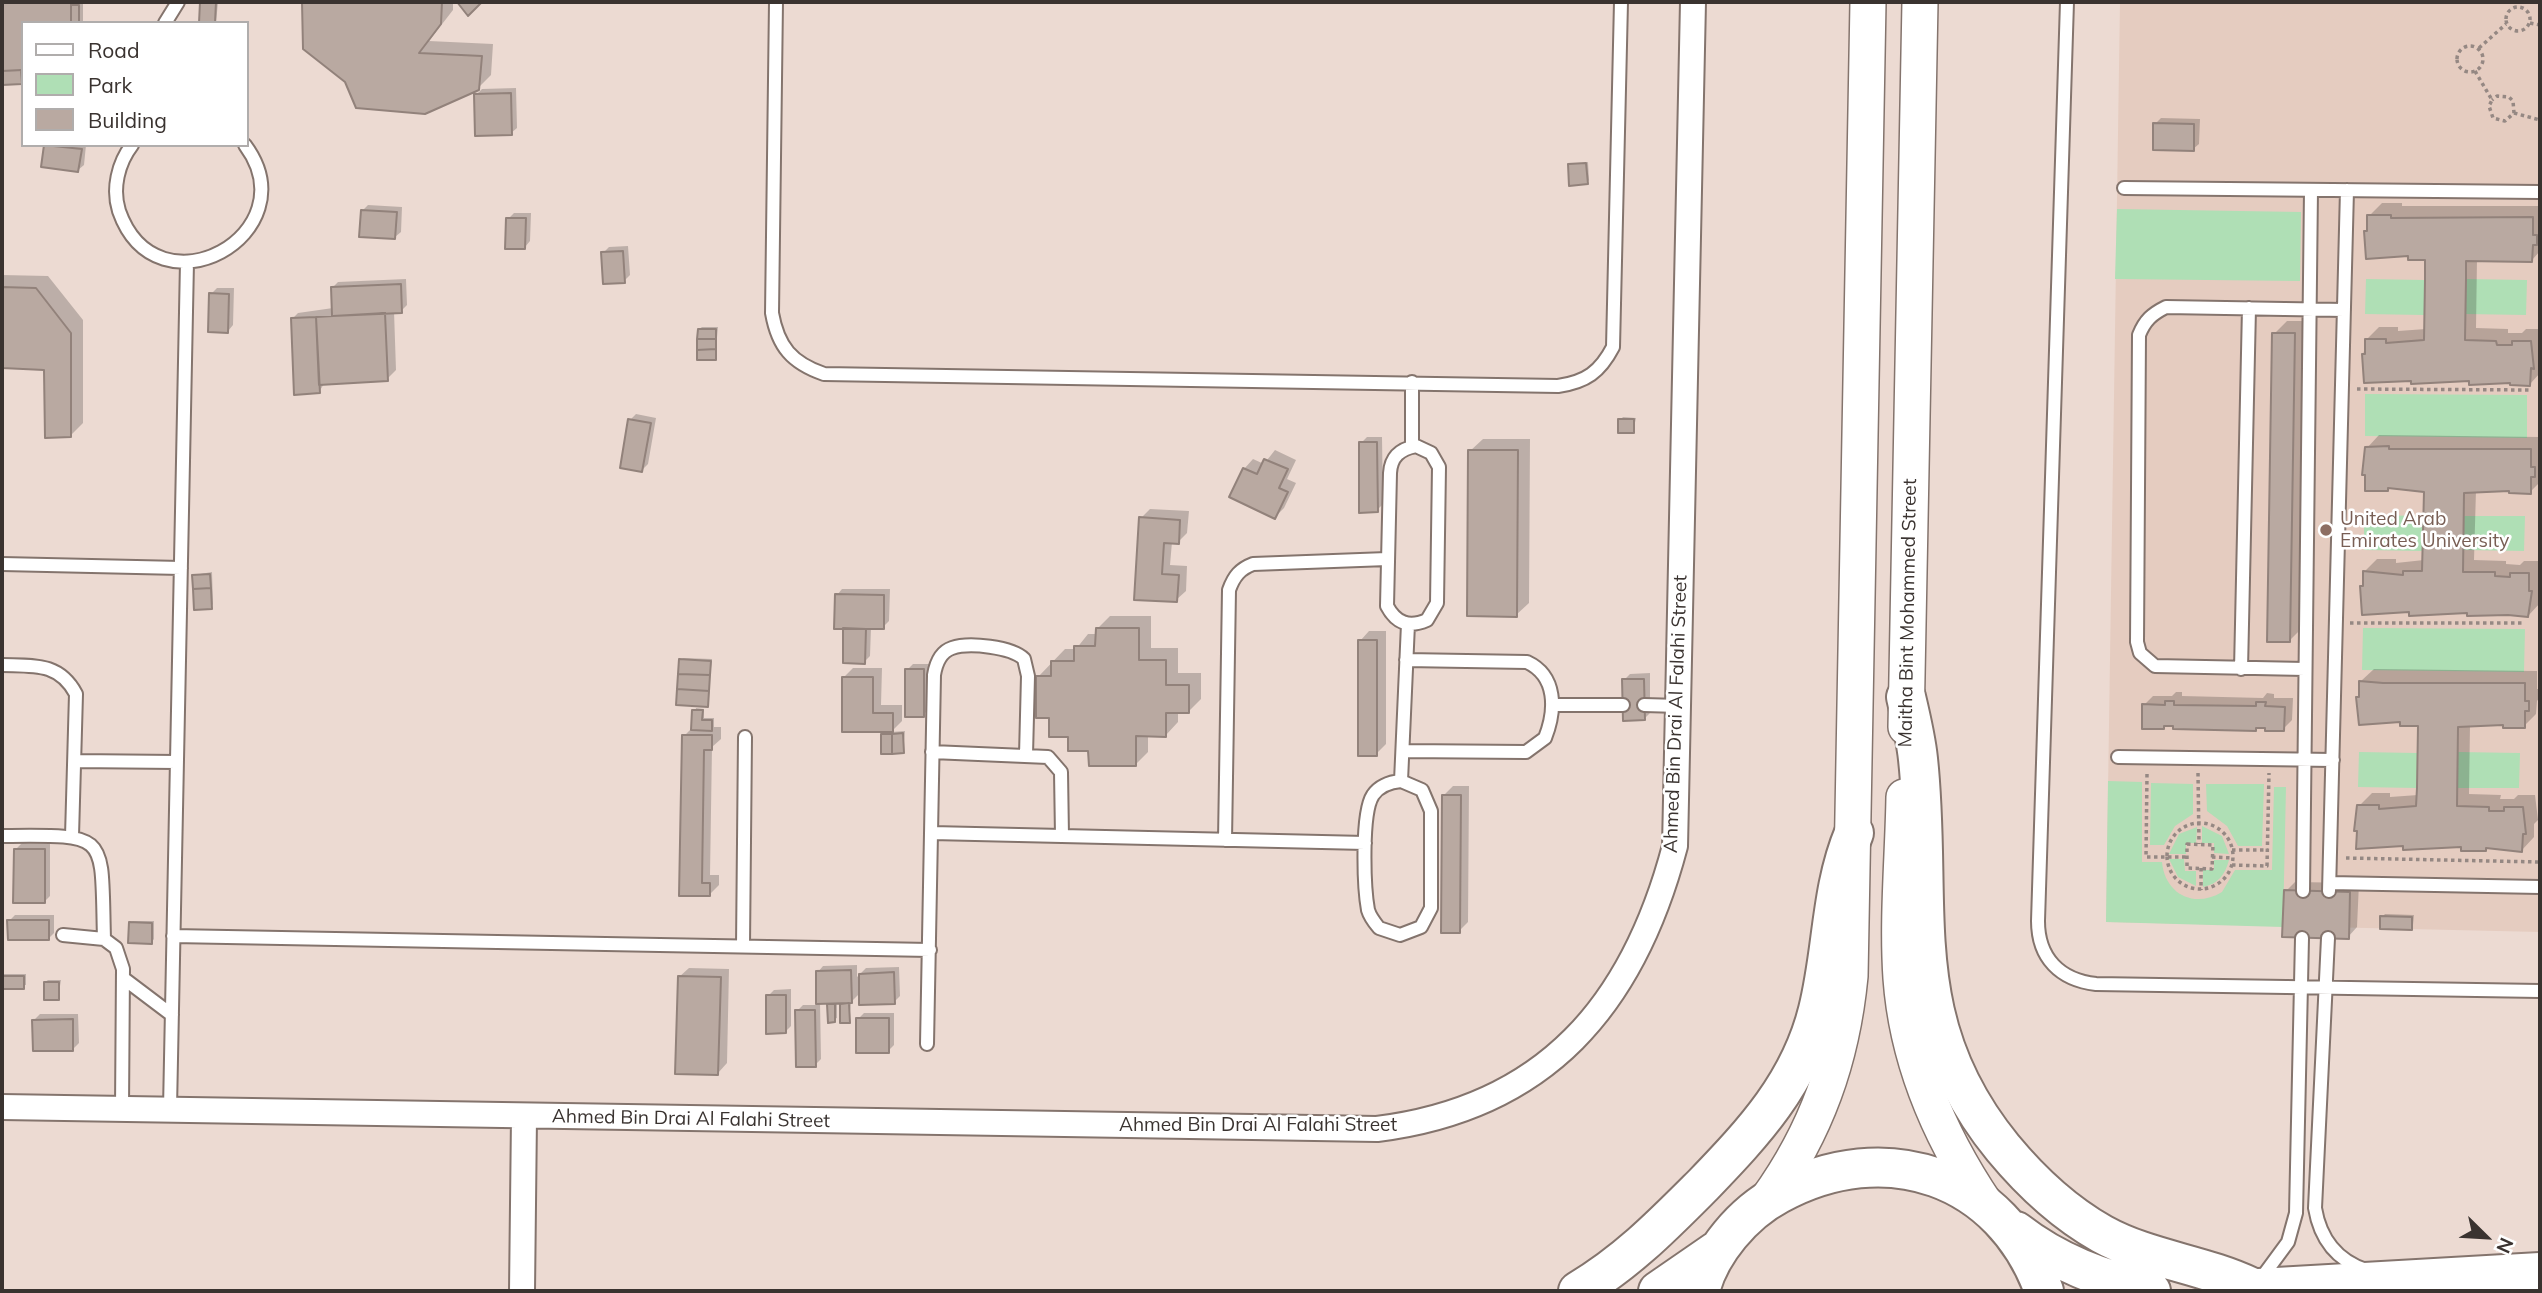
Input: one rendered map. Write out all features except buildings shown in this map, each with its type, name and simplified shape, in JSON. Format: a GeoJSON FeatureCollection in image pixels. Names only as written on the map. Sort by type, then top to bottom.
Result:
{"type":"FeatureCollection","features":[{"type":"Feature","properties":{"kind":"main road"},"geometry":{"type":"LineString","coordinates":[[1700,1291],[1721,1248],[1734,1230],[1766,1200],[1809,1133],[1831,1080],[1840,1047],[1850,976],[1868,2]]}},
{"type":"Feature","properties":{"kind":"main road","name":"Maitha Bint Mohammed Street"},"geometry":{"type":"LineString","coordinates":[[1920,4],[1901,977],[1905,1010],[1918,1068],[1933,1113],[1966,1176],[1995,1214]]}},
{"type":"Feature","properties":{"kind":"main road"},"geometry":{"type":"LineString","coordinates":[[1906,697],[1918,759],[1926,967],[1943,1043],[1971,1103],[2023,1172],[2074,1217],[2136,1250],[2229,1276],[2240,1289],[2540,1272]]}},
{"type":"Feature","properties":{"kind":"main road"},"geometry":{"type":"LineString","coordinates":[[1578,1291],[1612,1270],[1647,1243],[1752,1133],[1794,1075],[1809,1042],[1819,1008],[1836,892],[1854,833]]}},
{"type":"Feature","properties":{"kind":"main road"},"geometry":{"type":"LineString","coordinates":[[1766,1200],[1808,1178],[1854,1167],[1901,1168],[1946,1181],[1995,1214],[2038,1248],[2075,1267],[2151,1291]]}},
{"type":"Feature","properties":{"kind":"main road"},"geometry":{"type":"LineString","coordinates":[[1995,1214],[2034,1263],[2044,1291]]}},
{"type":"Feature","properties":{"kind":"main road"},"geometry":{"type":"LineString","coordinates":[[1658,1291],[1721,1248]]}},
{"type":"Feature","properties":{"kind":"street","name":"Ahmed Bin Drai Al Falahi Street"},"geometry":{"type":"LineString","coordinates":[[2,1107],[1377,1129],[1453,1114],[1489,1100],[1523,1081],[1554,1058],[1582,1031],[1615,990],[1642,945],[1661,897],[1675,846],[1693,2]]}},
{"type":"Feature","properties":{"kind":"street","name":"Ahmed Bin Drai Al Falahi Street"},"geometry":{"type":"LineString","coordinates":[[522,1291],[524,1117]]}},
{"type":"Feature","properties":{"kind":"lane"},"geometry":{"type":"LineString","coordinates":[[165,21],[178,2]]}},
{"type":"Feature","properties":{"kind":"lane"},"geometry":{"type":"LineString","coordinates":[[776,2],[772,313],[776,335],[786,354],[803,367],[824,374],[1558,386],[1576,384],[1592,376],[1605,363],[1613,347],[1621,2]]}},
{"type":"Feature","properties":{"kind":"lane"},"geometry":{"type":"LineString","coordinates":[[2067,2],[2038,935],[2042,948],[2058,971],[2083,982],[2540,991]]}},
{"type":"Feature","properties":{"kind":"lane"},"geometry":{"type":"LineString","coordinates":[[131,147],[119,170],[116,189],[125,225],[151,252],[187,262],[224,253],[239,242],[250,226],[258,209],[260,190],[258,172],[246,147]]}},
{"type":"Feature","properties":{"kind":"lane"},"geometry":{"type":"LineString","coordinates":[[2124,188],[2540,192]]}},
{"type":"Feature","properties":{"kind":"lane"},"geometry":{"type":"LineString","coordinates":[[2303,891],[2311,190]]}},
{"type":"Feature","properties":{"kind":"lane"},"geometry":{"type":"LineString","coordinates":[[2347,190],[2330,887],[2540,887]]}},
{"type":"Feature","properties":{"kind":"lane"},"geometry":{"type":"LineString","coordinates":[[170,1108],[187,262]]}},
{"type":"Feature","properties":{"kind":"lane"},"geometry":{"type":"LineString","coordinates":[[2305,670],[2155,666],[2140,653],[2137,642],[2139,335],[2144,323],[2154,313],[2166,307],[2344,310]]}},
{"type":"Feature","properties":{"kind":"lane"},"geometry":{"type":"LineString","coordinates":[[2241,669],[2249,308]]}},
{"type":"Feature","properties":{"kind":"lane"},"geometry":{"type":"LineString","coordinates":[[1412,382],[1412,447]]}},
{"type":"Feature","properties":{"kind":"lane"},"geometry":{"type":"LineString","coordinates":[[1412,447],[1431,453],[1439,467],[1437,603],[1427,620],[1408,624],[1399,621],[1387,606],[1387,559],[1390,465],[1400,451],[1412,447]]}},
{"type":"Feature","properties":{"kind":"lane"},"geometry":{"type":"LineString","coordinates":[[1225,840],[1229,590],[1232,581],[1237,573],[1253,564],[1387,559]]}},
{"type":"Feature","properties":{"kind":"lane"},"geometry":{"type":"LineString","coordinates":[[2,564],[181,568]]}},
{"type":"Feature","properties":{"kind":"lane"},"geometry":{"type":"LineString","coordinates":[[1401,781],[1408,624]]}},
{"type":"Feature","properties":{"kind":"lane"},"geometry":{"type":"LineString","coordinates":[[927,1044],[935,666],[945,652],[961,646],[1010,649],[1024,659],[1028,676],[1026,755]]}},
{"type":"Feature","properties":{"kind":"lane"},"geometry":{"type":"LineString","coordinates":[[1403,751],[1526,752],[1545,738],[1552,705],[1547,677],[1527,662],[1406,660]]}},
{"type":"Feature","properties":{"kind":"lane"},"geometry":{"type":"LineString","coordinates":[[2,665],[41,666],[56,670],[68,680],[76,694],[78,709],[72,836]]}},
{"type":"Feature","properties":{"kind":"lane"},"geometry":{"type":"LineString","coordinates":[[1552,705],[1623,705]]}},
{"type":"Feature","properties":{"kind":"lane"},"geometry":{"type":"LineString","coordinates":[[1644,705],[1679,706]]}},
{"type":"Feature","properties":{"kind":"lane"},"geometry":{"type":"LineString","coordinates":[[743,946],[745,737]]}},
{"type":"Feature","properties":{"kind":"lane"},"geometry":{"type":"LineString","coordinates":[[933,752],[1048,757],[1061,772],[1062,836]]}},
{"type":"Feature","properties":{"kind":"lane"},"geometry":{"type":"LineString","coordinates":[[2118,757],[2333,760]]}},
{"type":"Feature","properties":{"kind":"lane"},"geometry":{"type":"LineString","coordinates":[[75,761],[177,762]]}},
{"type":"Feature","properties":{"kind":"lane"},"geometry":{"type":"LineString","coordinates":[[1401,781],[1422,790],[1431,811],[1431,908],[1420,927],[1400,935],[1379,928],[1368,910],[1365,843],[1368,807],[1372,796],[1380,788],[1401,781]]}},
{"type":"Feature","properties":{"kind":"lane"},"geometry":{"type":"LineString","coordinates":[[932,833],[1365,843]]}},
{"type":"Feature","properties":{"kind":"lane"},"geometry":{"type":"LineString","coordinates":[[2,836],[72,836],[88,841],[99,854],[104,939]]}},
{"type":"Feature","properties":{"kind":"lane"},"geometry":{"type":"LineString","coordinates":[[63,935],[104,939],[120,955],[123,978],[122,1108]]}},
{"type":"Feature","properties":{"kind":"lane"},"geometry":{"type":"LineString","coordinates":[[173,936],[930,950]]}},
{"type":"Feature","properties":{"kind":"lane"},"geometry":{"type":"LineString","coordinates":[[2240,1289],[2288,1242],[2294,1228],[2302,938]]}},
{"type":"Feature","properties":{"kind":"lane"},"geometry":{"type":"LineString","coordinates":[[2328,938],[2315,1208],[2318,1223],[2333,1250],[2344,1260],[2396,1280]]}},
{"type":"Feature","properties":{"kind":"lane"},"geometry":{"type":"LineString","coordinates":[[123,978],[172,1015]]}},
{"type":"Feature","properties":{"kind":"path"},"geometry":{"type":"LineString","coordinates":[[2478,49],[2506,24],[2507,13],[2517,6],[2528,12],[2530,23]]}},
{"type":"Feature","properties":{"kind":"path"},"geometry":{"type":"LineString","coordinates":[[2506,24],[2510,29],[2522,32],[2530,23]]}},
{"type":"Feature","properties":{"kind":"path"},"geometry":{"type":"LineString","coordinates":[[2530,23],[2540,25]]}},
{"type":"Feature","properties":{"kind":"path"},"geometry":{"type":"LineString","coordinates":[[2475,71],[2462,69],[2457,57],[2465,47],[2478,49]]}},
{"type":"Feature","properties":{"kind":"path"},"geometry":{"type":"LineString","coordinates":[[2475,71],[2483,61],[2478,49]]}},
{"type":"Feature","properties":{"kind":"path"},"geometry":{"type":"LineString","coordinates":[[2475,71],[2492,100]]}},
{"type":"Feature","properties":{"kind":"path"},"geometry":{"type":"LineString","coordinates":[[2497,96],[2508,97],[2513,101],[2514,113],[2505,121],[2493,118],[2490,106],[2492,100],[2497,96]]}},
{"type":"Feature","properties":{"kind":"path"},"geometry":{"type":"LineString","coordinates":[[2514,113],[2540,120]]}},
{"type":"Feature","properties":{"kind":"path"},"geometry":{"type":"LineString","coordinates":[[2342,389],[2532,390]]}},
{"type":"Feature","properties":{"kind":"path"},"geometry":{"type":"LineString","coordinates":[[2336,623],[2523,623]]}},
{"type":"Feature","properties":{"kind":"path"},"geometry":{"type":"LineString","coordinates":[[2147,757],[2146,857],[2187,857]]}},
{"type":"Feature","properties":{"kind":"path"},"geometry":{"type":"LineString","coordinates":[[2198,758],[2199,844]]}},
{"type":"Feature","properties":{"kind":"path"},"geometry":{"type":"LineString","coordinates":[[2232,865],[2267,866],[2269,760]]}},
{"type":"Feature","properties":{"kind":"path"},"geometry":{"type":"LineString","coordinates":[[2199,823],[2221,830],[2232,850],[2233,858],[2232,865],[2220,882],[2201,890],[2181,884],[2168,867],[2166,857],[2172,837],[2189,825],[2199,823]]}},
{"type":"Feature","properties":{"kind":"path"},"geometry":{"type":"LineString","coordinates":[[2188,844],[2213,845],[2212,869],[2187,868],[2187,857],[2188,844]]}},
{"type":"Feature","properties":{"kind":"path"},"geometry":{"type":"LineString","coordinates":[[2232,850],[2267,850]]}},
{"type":"Feature","properties":{"kind":"path"},"geometry":{"type":"LineString","coordinates":[[2212,857],[2233,858]]}},
{"type":"Feature","properties":{"kind":"path"},"geometry":{"type":"LineString","coordinates":[[2330,858],[2540,862]]}},
{"type":"Feature","properties":{"kind":"path"},"geometry":{"type":"LineString","coordinates":[[2201,868],[2201,890]]}},
{"type":"Feature","properties":{"kind":"shaded area","name":"United Arab Emirates University"},"geometry":{"type":"Polygon","coordinates":[[[2120,2],[2540,2],[2540,932],[2106,922],[2120,2]]]}},
{"type":"Feature","properties":{"kind":"green space"},"geometry":{"type":"Polygon","coordinates":[[[2117,209],[2301,212],[2300,281],[2115,279],[2117,209]]]}},
{"type":"Feature","properties":{"kind":"green space"},"geometry":{"type":"Polygon","coordinates":[[[2366,279],[2425,280],[2424,315],[2365,314],[2366,279]]]}},
{"type":"Feature","properties":{"kind":"green space"},"geometry":{"type":"Polygon","coordinates":[[[2466,279],[2527,280],[2526,315],[2465,314],[2466,279]]]}},
{"type":"Feature","properties":{"kind":"green space"},"geometry":{"type":"Polygon","coordinates":[[[2365,394],[2527,395],[2527,438],[2365,436],[2365,394]]]}},
{"type":"Feature","properties":{"kind":"green space"},"geometry":{"type":"Polygon","coordinates":[[[2364,515],[2423,516],[2422,551],[2364,550],[2364,515]]]}},
{"type":"Feature","properties":{"kind":"green space"},"geometry":{"type":"Polygon","coordinates":[[[2464,516],[2525,516],[2524,551],[2463,550],[2464,516]]]}},
{"type":"Feature","properties":{"kind":"green space"},"geometry":{"type":"Polygon","coordinates":[[[2363,628],[2525,629],[2524,672],[2362,670],[2363,628]]]}},
{"type":"Feature","properties":{"kind":"green space"},"geometry":{"type":"Polygon","coordinates":[[[2359,752],[2417,753],[2417,788],[2358,787],[2359,752]]]}},
{"type":"Feature","properties":{"kind":"green space"},"geometry":{"type":"Polygon","coordinates":[[[2458,752],[2520,753],[2519,788],[2457,788],[2458,752]]]}},
{"type":"Feature","properties":{"kind":"green space"},"geometry":{"type":"Polygon","coordinates":[[[2108,781],[2142,782],[2142,862],[2162,862],[2164,873],[2175,890],[2183,895],[2201,899],[2222,892],[2235,870],[2272,870],[2274,787],[2286,787],[2283,927],[2106,922],[2108,781]]]}},
{"type":"Feature","properties":{"kind":"green space"},"geometry":{"type":"Polygon","coordinates":[[[2151,783],[2193,784],[2193,814],[2175,826],[2164,845],[2150,845],[2151,783]]]}},
{"type":"Feature","properties":{"kind":"green space"},"geometry":{"type":"Polygon","coordinates":[[[2206,784],[2264,784],[2262,846],[2238,846],[2227,826],[2207,811],[2206,784]]]}},
{"type":"Feature","properties":{"kind":"green space"},"geometry":{"type":"Polygon","coordinates":[[[2202,826],[2222,836],[2229,854],[2214,853],[2214,843],[2202,843],[2202,826]]]}},
{"type":"Feature","properties":{"kind":"green space"},"geometry":{"type":"Polygon","coordinates":[[[2197,827],[2196,843],[2186,843],[2186,854],[2169,854],[2179,834],[2197,827]]]}},
{"type":"Feature","properties":{"kind":"green space"},"geometry":{"type":"Polygon","coordinates":[[[2169,859],[2184,859],[2185,871],[2196,871],[2196,886],[2178,877],[2169,859]]]}},
{"type":"Feature","properties":{"kind":"green space"},"geometry":{"type":"Polygon","coordinates":[[[2214,860],[2229,860],[2220,878],[2203,887],[2203,870],[2214,870],[2214,860]]]}},
{"type":"Feature","properties":{"kind":"place","name":"United Arab Emirates University"},"geometry":{"type":"Point","coordinates":[2326,530]}}]}
